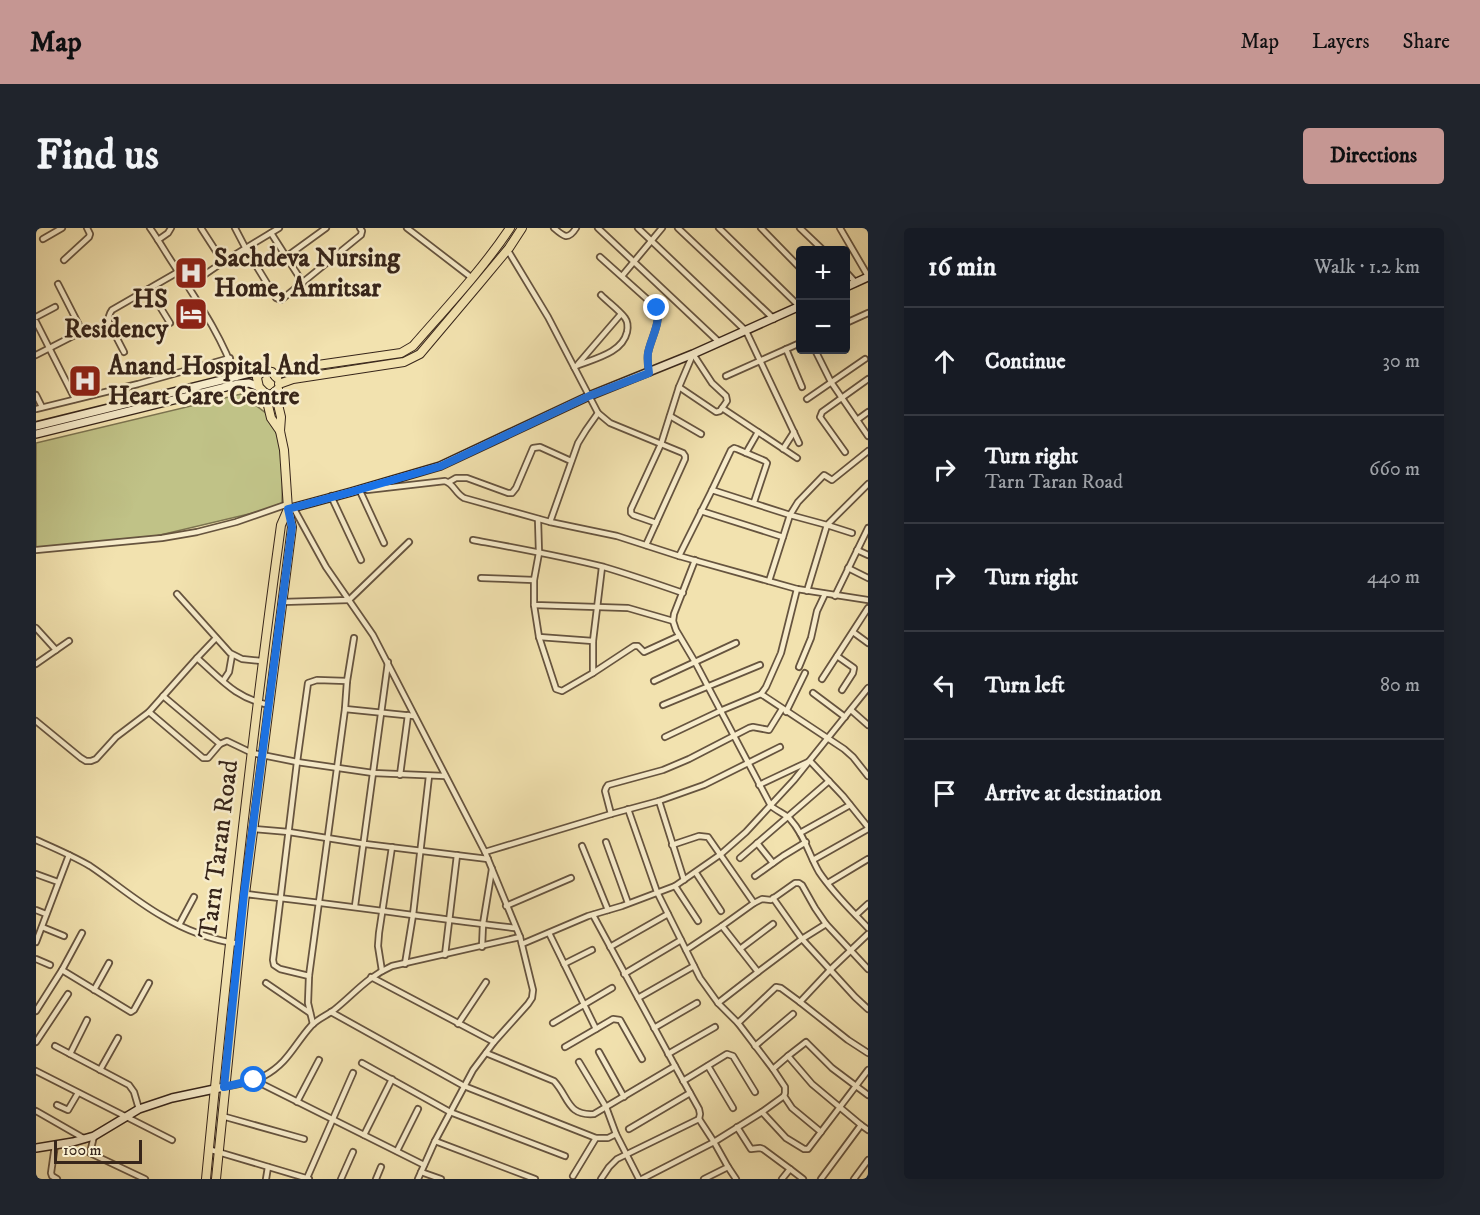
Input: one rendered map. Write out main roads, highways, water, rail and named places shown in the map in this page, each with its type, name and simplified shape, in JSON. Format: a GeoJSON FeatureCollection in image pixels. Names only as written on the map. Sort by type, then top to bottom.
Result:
{"type":"FeatureCollection","features":[{"type":"Feature","properties":{"kind":"main road"},"geometry":{"type":"LineString","coordinates":[[275,375],[290,369],[401,353],[413,346],[501,242],[510,228]]}},
{"type":"Feature","properties":{"kind":"main road"},"geometry":{"type":"LineString","coordinates":[[36,434],[238,384],[249,383],[271,395],[277,388],[293,379],[404,362],[420,354],[522,228]]}},
{"type":"Feature","properties":{"kind":"main road"},"geometry":{"type":"LineString","coordinates":[[850,285],[868,277]]}},
{"type":"Feature","properties":{"kind":"main road"},"geometry":{"type":"LineString","coordinates":[[36,426],[250,374],[272,372],[275,375],[281,417],[280,431],[290,506],[351,492],[441,466],[589,396],[649,373],[796,310]]}},
{"type":"Feature","properties":{"kind":"main road"},"geometry":{"type":"LineString","coordinates":[[258,387],[259,374]]}},
{"type":"Feature","properties":{"kind":"main road"},"geometry":{"type":"LineString","coordinates":[[265,393],[271,418],[280,431]]}},
{"type":"Feature","properties":{"kind":"main road","name":"Tarn Taran Road"},"geometry":{"type":"LineString","coordinates":[[206,1179],[262,662],[281,525],[290,506]]}},
{"type":"Feature","properties":{"kind":"main road","name":"Tarn Taran Road"},"geometry":{"type":"LineString","coordinates":[[216,1179],[244,894],[292,527],[290,506]]}},
{"type":"Feature","properties":{"kind":"main road"},"geometry":{"type":"LineString","coordinates":[[36,1148],[85,1139],[94,1136],[139,1108],[224,1087]]}},
{"type":"Feature","properties":{"kind":"place","name":"Sachdeva Nursing Home, Amritsar"},"geometry":{"type":"Point","coordinates":[191,273]}},
{"type":"Feature","properties":{"kind":"place","name":"HS Residency"},"geometry":{"type":"Point","coordinates":[191,314]}},
{"type":"Feature","properties":{"kind":"place","name":"Anand Hospital And Heart Care Centre"},"geometry":{"type":"Point","coordinates":[85,381]}}]}
